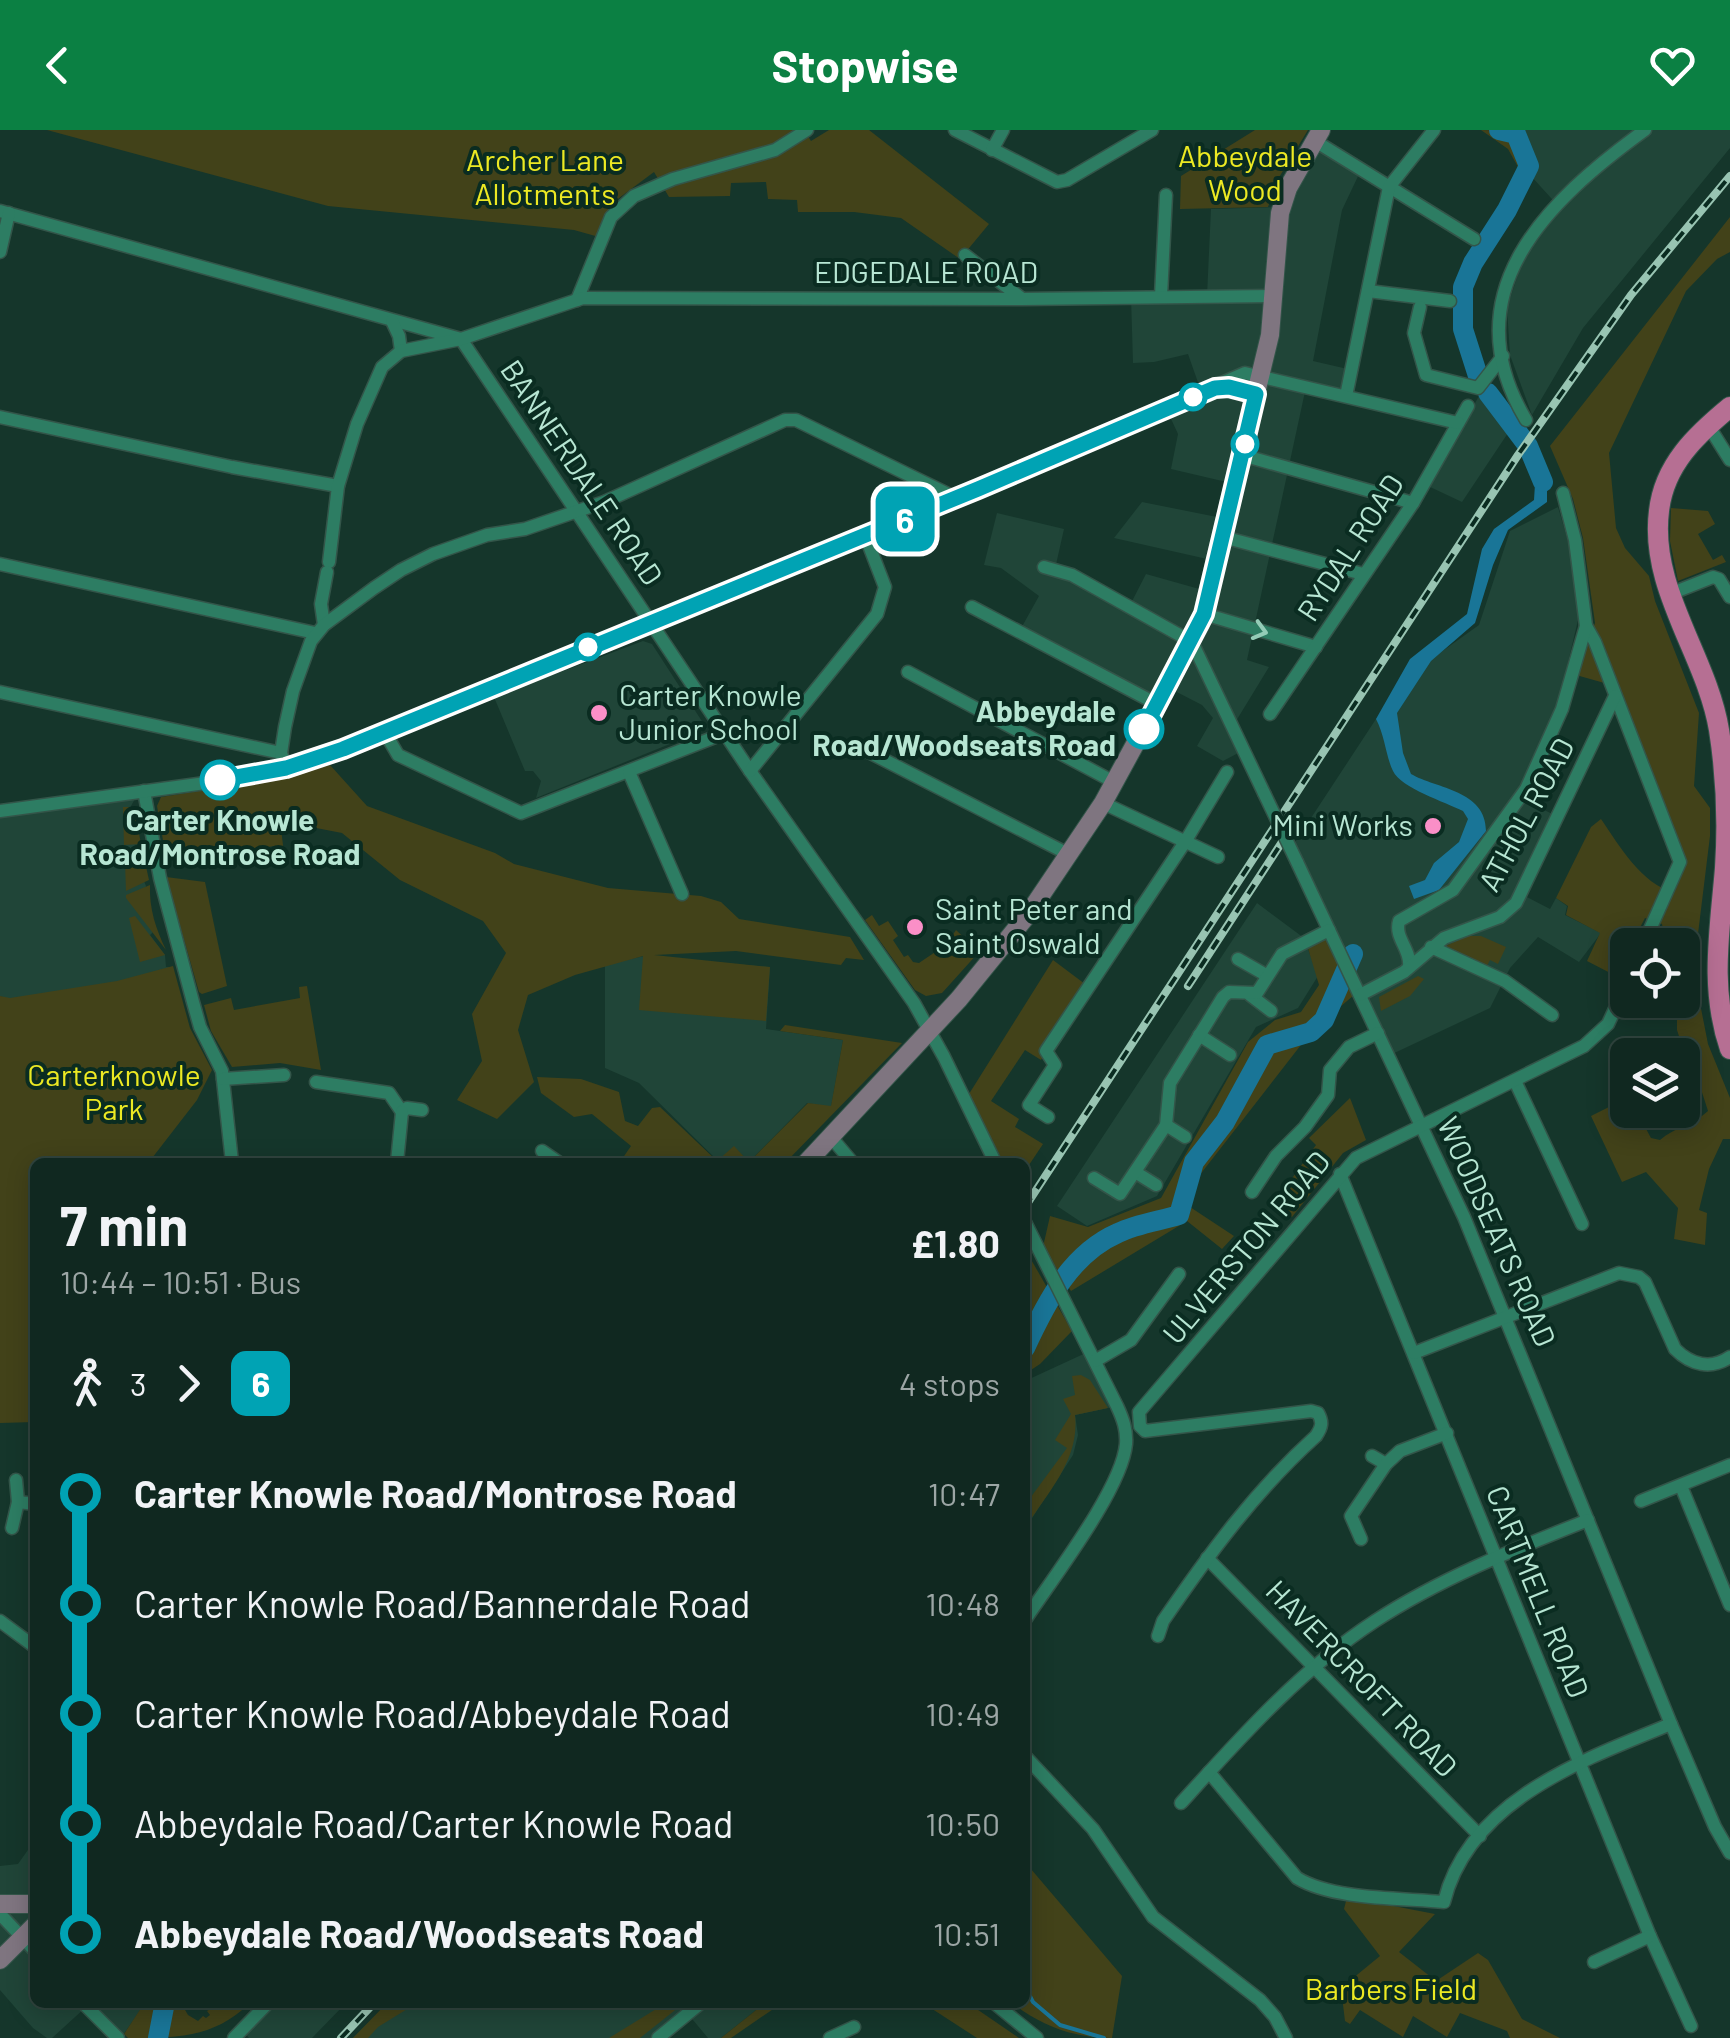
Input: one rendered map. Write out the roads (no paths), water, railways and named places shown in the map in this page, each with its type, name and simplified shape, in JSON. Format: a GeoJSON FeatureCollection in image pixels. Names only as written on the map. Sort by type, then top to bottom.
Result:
{"type":"FeatureCollection","features":[{"type":"Feature","properties":{"kind":"highway"},"geometry":{"type":"LineString","coordinates":[[1730,407],[1688,445],[1673,467],[1660,506],[1658,542],[1670,594],[1710,696],[1719,732],[1726,829],[1716,990],[1730,1049]]}},
{"type":"Feature","properties":{"kind":"main road"},"geometry":{"type":"LineString","coordinates":[[811,1158],[1013,934],[1102,803],[1192,642],[1204,614],[1261,374],[1275,296],[1282,207],[1318,136]]}},
{"type":"Feature","properties":{"kind":"main road"},"geometry":{"type":"LineString","coordinates":[[0,1904],[30,1904]]}},
{"type":"Feature","properties":{"kind":"main road"},"geometry":{"type":"LineString","coordinates":[[0,1960],[30,1939]]}},
{"type":"Feature","properties":{"kind":"street"},"geometry":{"type":"LineString","coordinates":[[577,300],[611,217],[634,196],[673,178],[775,150],[807,130]]}},
{"type":"Feature","properties":{"kind":"street"},"geometry":{"type":"LineString","coordinates":[[955,130],[1057,182],[1152,130]]}},
{"type":"Feature","properties":{"kind":"street"},"geometry":{"type":"LineString","coordinates":[[992,150],[1003,130]]}},
{"type":"Feature","properties":{"kind":"street"},"geometry":{"type":"LineString","coordinates":[[1346,396],[1390,187],[1434,130]]}},
{"type":"Feature","properties":{"kind":"street"},"geometry":{"type":"LineString","coordinates":[[1526,420],[1511,391],[1503,356],[1503,289],[1537,227],[1554,207],[1644,130]]}},
{"type":"Feature","properties":{"kind":"street"},"geometry":{"type":"LineString","coordinates":[[1318,136],[1474,239]]}},
{"type":"Feature","properties":{"kind":"street"},"geometry":{"type":"LineString","coordinates":[[1160,296],[1166,195]]}},
{"type":"Feature","properties":{"kind":"street"},"geometry":{"type":"LineString","coordinates":[[0,252],[4,212],[461,339]]}},
{"type":"Feature","properties":{"kind":"street"},"geometry":{"type":"LineString","coordinates":[[965,255],[1024,299]]}},
{"type":"Feature","properties":{"kind":"street"},"geometry":{"type":"LineString","coordinates":[[1368,292],[1450,301]]}},
{"type":"Feature","properties":{"kind":"street","name":"EDGEDALE ROAD"},"geometry":{"type":"LineString","coordinates":[[400,351],[461,339],[577,300],[1275,296]]}},
{"type":"Feature","properties":{"kind":"street"},"geometry":{"type":"LineString","coordinates":[[1420,307],[1414,334],[1426,375],[1478,388],[1503,356]]}},
{"type":"Feature","properties":{"kind":"street"},"geometry":{"type":"LineString","coordinates":[[286,768],[281,753],[293,691],[319,629],[338,486],[374,382],[400,351],[392,321]]}},
{"type":"Feature","properties":{"kind":"street","name":"BANNERDALE ROAD"},"geometry":{"type":"LineString","coordinates":[[461,339],[750,771],[896,977],[930,1030],[993,1158]]}},
{"type":"Feature","properties":{"kind":"street"},"geometry":{"type":"LineString","coordinates":[[0,811],[286,768],[343,749],[956,498],[1245,373],[1458,423]]}},
{"type":"Feature","properties":{"kind":"street"},"geometry":{"type":"LineString","coordinates":[[1215,388],[1229,387],[1256,394]]}},
{"type":"Feature","properties":{"kind":"street","name":"RYDAL ROAD"},"geometry":{"type":"LineString","coordinates":[[1270,714],[1413,503],[1468,406]]}},
{"type":"Feature","properties":{"kind":"street"},"geometry":{"type":"LineString","coordinates":[[0,417],[232,468],[338,486]]}},
{"type":"Feature","properties":{"kind":"street"},"geometry":{"type":"LineString","coordinates":[[0,564],[319,629],[401,570],[433,554],[604,502],[785,420],[796,420],[956,498]]}},
{"type":"Feature","properties":{"kind":"street"},"geometry":{"type":"LineString","coordinates":[[1708,425],[1730,460]]}},
{"type":"Feature","properties":{"kind":"street"},"geometry":{"type":"LineString","coordinates":[[1242,456],[1413,503]]}},
{"type":"Feature","properties":{"kind":"street"},"geometry":{"type":"LineString","coordinates":[[1563,493],[1575,540],[1586,626],[1680,862],[1651,928]]}},
{"type":"Feature","properties":{"kind":"street"},"geometry":{"type":"LineString","coordinates":[[750,771],[877,614],[886,587],[865,535]]}},
{"type":"Feature","properties":{"kind":"street"},"geometry":{"type":"LineString","coordinates":[[1223,536],[1363,574]]}},
{"type":"Feature","properties":{"kind":"street"},"geometry":{"type":"LineString","coordinates":[[1044,567],[1072,575],[1192,642]]}},
{"type":"Feature","properties":{"kind":"street"},"geometry":{"type":"LineString","coordinates":[[1670,594],[1713,576],[1730,596]]}},
{"type":"Feature","properties":{"kind":"street"},"geometry":{"type":"LineString","coordinates":[[972,607],[1157,704]]}},
{"type":"Feature","properties":{"kind":"street"},"geometry":{"type":"LineString","coordinates":[[1204,614],[1316,648]]}},
{"type":"Feature","properties":{"kind":"street"},"geometry":{"type":"LineString","coordinates":[[1409,966],[1398,921],[1453,890],[1526,789],[1562,709],[1586,626]]}},
{"type":"Feature","properties":{"kind":"street","name":"WOODSEATS ROAD"},"geometry":{"type":"LineString","coordinates":[[1192,642],[1422,1127],[1507,1316],[1672,1724],[1715,1827],[1730,1853]]}},
{"type":"Feature","properties":{"kind":"street"},"geometry":{"type":"LineString","coordinates":[[908,672],[1114,782]]}},
{"type":"Feature","properties":{"kind":"street"},"geometry":{"type":"LineString","coordinates":[[0,692],[281,753]]}},
{"type":"Feature","properties":{"kind":"street","name":"ATHOL ROAD"},"geometry":{"type":"LineString","coordinates":[[1359,994],[1409,966],[1452,934],[1500,916],[1516,902],[1616,696]]}},
{"type":"Feature","properties":{"kind":"street"},"geometry":{"type":"LineString","coordinates":[[384,731],[398,755],[520,813],[715,737]]}},
{"type":"Feature","properties":{"kind":"street"},"geometry":{"type":"LineString","coordinates":[[857,746],[1070,855]]}},
{"type":"Feature","properties":{"kind":"street"},"geometry":{"type":"LineString","coordinates":[[629,772],[682,894]]}},
{"type":"Feature","properties":{"kind":"street"},"geometry":{"type":"LineString","coordinates":[[1048,1117],[1029,1105],[1055,1064],[1046,1052],[1186,842],[1227,772]]}},
{"type":"Feature","properties":{"kind":"street"},"geometry":{"type":"LineString","coordinates":[[144,791],[160,878],[193,1002],[222,1079],[232,1158]]}},
{"type":"Feature","properties":{"kind":"street"},"geometry":{"type":"LineString","coordinates":[[1102,803],[1218,857]]}},
{"type":"Feature","properties":{"kind":"street"},"geometry":{"type":"LineString","coordinates":[[1094,1178],[1120,1194],[1166,1125],[1170,1084],[1229,992],[1256,993],[1282,954],[1329,930]]}},
{"type":"Feature","properties":{"kind":"street"},"geometry":{"type":"LineString","coordinates":[[1431,947],[1505,981],[1552,1015]]}},
{"type":"Feature","properties":{"kind":"street"},"geometry":{"type":"LineString","coordinates":[[1238,959],[1266,976]]}},
{"type":"Feature","properties":{"kind":"street"},"geometry":{"type":"LineString","coordinates":[[1250,995],[1271,1011]]}},
{"type":"Feature","properties":{"kind":"street","name":"ULVERSTON ROAD"},"geometry":{"type":"LineString","coordinates":[[1207,1558],[1258,1493],[1316,1436],[1322,1427],[1321,1419],[1311,1411],[1142,1429],[1140,1412],[1356,1158],[1584,1046],[1611,1018]]}},
{"type":"Feature","properties":{"kind":"street"},"geometry":{"type":"LineString","coordinates":[[1253,1192],[1276,1156],[1305,1127],[1328,1095],[1330,1070],[1352,1045],[1378,1033]]}},
{"type":"Feature","properties":{"kind":"street"},"geometry":{"type":"LineString","coordinates":[[1198,1035],[1230,1054]]}},
{"type":"Feature","properties":{"kind":"street"},"geometry":{"type":"LineString","coordinates":[[222,1079],[284,1075]]}},
{"type":"Feature","properties":{"kind":"street"},"geometry":{"type":"LineString","coordinates":[[1515,1081],[1582,1224]]}},
{"type":"Feature","properties":{"kind":"street"},"geometry":{"type":"LineString","coordinates":[[316,1082],[389,1093],[402,1112],[396,1158]]}},
{"type":"Feature","properties":{"kind":"street"},"geometry":{"type":"LineString","coordinates":[[402,1112],[407,1108],[422,1110]]}},
{"type":"Feature","properties":{"kind":"street"},"geometry":{"type":"LineString","coordinates":[[1166,1125],[1184,1136]]}},
{"type":"Feature","properties":{"kind":"street"},"geometry":{"type":"LineString","coordinates":[[830,1136],[849,1158]]}},
{"type":"Feature","properties":{"kind":"street"},"geometry":{"type":"LineString","coordinates":[[1135,1172],[1156,1184]]}},
{"type":"Feature","properties":{"kind":"street","name":"CARTMELL ROAD"},"geometry":{"type":"LineString","coordinates":[[1340,1174],[1578,1762],[1691,2026]]}},
{"type":"Feature","properties":{"kind":"street"},"geometry":{"type":"LineString","coordinates":[[1030,1232],[1095,1361],[1126,1434],[1124,1455],[1113,1485],[1030,1612]]}},
{"type":"Feature","properties":{"kind":"street"},"geometry":{"type":"LineString","coordinates":[[1095,1361],[1131,1340],[1179,1274]]}},
{"type":"Feature","properties":{"kind":"street"},"geometry":{"type":"LineString","coordinates":[[1414,1354],[1610,1275],[1628,1274],[1646,1282],[1675,1349],[1683,1357],[1714,1365],[1730,1356]]}},
{"type":"Feature","properties":{"kind":"street"},"geometry":{"type":"LineString","coordinates":[[1361,1538],[1350,1516],[1386,1464],[1400,1451],[1447,1433]]}},
{"type":"Feature","properties":{"kind":"street"},"geometry":{"type":"LineString","coordinates":[[1372,1456],[1386,1464]]}},
{"type":"Feature","properties":{"kind":"street"},"geometry":{"type":"LineString","coordinates":[[1641,1500],[1730,1465]]}},
{"type":"Feature","properties":{"kind":"street"},"geometry":{"type":"LineString","coordinates":[[12,1528],[18,1502],[16,1480]]}},
{"type":"Feature","properties":{"kind":"street"},"geometry":{"type":"LineString","coordinates":[[1681,1486],[1730,1605]]}},
{"type":"Feature","properties":{"kind":"street"},"geometry":{"type":"LineString","coordinates":[[18,1502],[30,1503]]}},
{"type":"Feature","properties":{"kind":"street"},"geometry":{"type":"LineString","coordinates":[[1181,1803],[1280,1698],[1372,1622],[1497,1556],[1588,1520]]}},
{"type":"Feature","properties":{"kind":"street"},"geometry":{"type":"LineString","coordinates":[[1158,1636],[1163,1621],[1207,1558]]}},
{"type":"Feature","properties":{"kind":"street","name":"HAVERCROFT ROAD"},"geometry":{"type":"LineString","coordinates":[[1207,1558],[1480,1836]]}},
{"type":"Feature","properties":{"kind":"street"},"geometry":{"type":"LineString","coordinates":[[0,1621],[30,1644]]}},
{"type":"Feature","properties":{"kind":"street"},"geometry":{"type":"LineString","coordinates":[[1209,1772],[1297,1878],[1307,1884],[1350,1893],[1444,1902],[1450,1881],[1480,1836],[1536,1785],[1578,1762],[1672,1724]]}},
{"type":"Feature","properties":{"kind":"street"},"geometry":{"type":"LineString","coordinates":[[1030,1761],[1093,1829],[1152,1917],[1260,2000],[1286,2038]]}},
{"type":"Feature","properties":{"kind":"street"},"geometry":{"type":"LineString","coordinates":[[0,1914],[30,1937]]}},
{"type":"Feature","properties":{"kind":"street"},"geometry":{"type":"LineString","coordinates":[[1594,1962],[1650,1936]]}},
{"type":"Feature","properties":{"kind":"street"},"geometry":{"type":"LineString","coordinates":[[88,2008],[118,2038]]}},
{"type":"Feature","properties":{"kind":"street"},"geometry":{"type":"LineString","coordinates":[[234,2038],[263,2008]]}},
{"type":"Feature","properties":{"kind":"street"},"geometry":{"type":"LineString","coordinates":[[658,2038],[695,2008]]}},
{"type":"Feature","properties":{"kind":"street"},"geometry":{"type":"LineString","coordinates":[[1000,2008],[1037,2038]]}},
{"type":"Feature","properties":{"kind":"street"},"geometry":{"type":"LineString","coordinates":[[838,2037],[854,2027]]}},
{"type":"Feature","properties":{"kind":"water"},"geometry":{"type":"Polygon","coordinates":[[[1539,454],[1547,472],[1547,502],[1508,530],[1475,623],[1431,661],[1397,713],[1403,753],[1411,774],[1469,799],[1484,817],[1486,831],[1439,890],[1414,899],[1409,886],[1425,880],[1434,863],[1459,842],[1468,819],[1463,811],[1414,789],[1398,777],[1376,719],[1410,659],[1467,614],[1482,549],[1494,529],[1534,500],[1535,484],[1529,468],[1539,454]]]}},
{"type":"Feature","properties":{"kind":"waterway"},"geometry":{"type":"LineString","coordinates":[[1478,376],[1463,329],[1463,287],[1529,166],[1516,134],[1499,130]]}},
{"type":"Feature","properties":{"kind":"waterway"},"geometry":{"type":"LineString","coordinates":[[1488,393],[1528,446],[1543,482]]}},
{"type":"Feature","properties":{"kind":"waterway"},"geometry":{"type":"LineString","coordinates":[[1030,1338],[1051,1297],[1086,1254],[1125,1230],[1179,1215],[1194,1162],[1225,1122],[1267,1045],[1311,1032],[1324,1020],[1353,954]]}},
{"type":"Feature","properties":{"kind":"waterway"},"geometry":{"type":"LineString","coordinates":[[1030,1996],[1060,2025],[1104,2038]]}},
{"type":"Feature","properties":{"kind":"waterway"},"geometry":{"type":"LineString","coordinates":[[158,2038],[164,2008]]}},
{"type":"Feature","properties":{"kind":"railway"},"geometry":{"type":"LineString","coordinates":[[1030,1199],[1518,455],[1631,295],[1730,176]]}},
{"type":"Feature","properties":{"kind":"railway"},"geometry":{"type":"LineString","coordinates":[[1188,986],[1284,839]]}},
{"type":"Feature","properties":{"kind":"railway"},"geometry":{"type":"LineString","coordinates":[[341,2038],[369,2008]]}},
{"type":"Feature","properties":{"kind":"place","name":"Carter Knowle Junior School"},"geometry":{"type":"Point","coordinates":[599,713]}},
{"type":"Feature","properties":{"kind":"place","name":"Abbeydale Road/Woodseats Road"},"geometry":{"type":"Point","coordinates":[1144,729]}},
{"type":"Feature","properties":{"kind":"place","name":"Carter Knowle Road/Montrose Road"},"geometry":{"type":"Point","coordinates":[220,780]}},
{"type":"Feature","properties":{"kind":"place","name":"Mini Works"},"geometry":{"type":"Point","coordinates":[1433,826]}},
{"type":"Feature","properties":{"kind":"place","name":"Saint Peter and Saint Oswald"},"geometry":{"type":"Point","coordinates":[915,927]}},
{"type":"Feature","properties":{"kind":"park label","name":"Abbeydale Wood"},"geometry":{"type":"Point","coordinates":[1245,174]}},
{"type":"Feature","properties":{"kind":"park label","name":"Archer Lane Allotments"},"geometry":{"type":"Point","coordinates":[545,178]}},
{"type":"Feature","properties":{"kind":"park label","name":"Carterknowle Park"},"geometry":{"type":"Point","coordinates":[114,1093]}},
{"type":"Feature","properties":{"kind":"park label","name":"Barbers Field"},"geometry":{"type":"Point","coordinates":[1391,1990]}}]}
